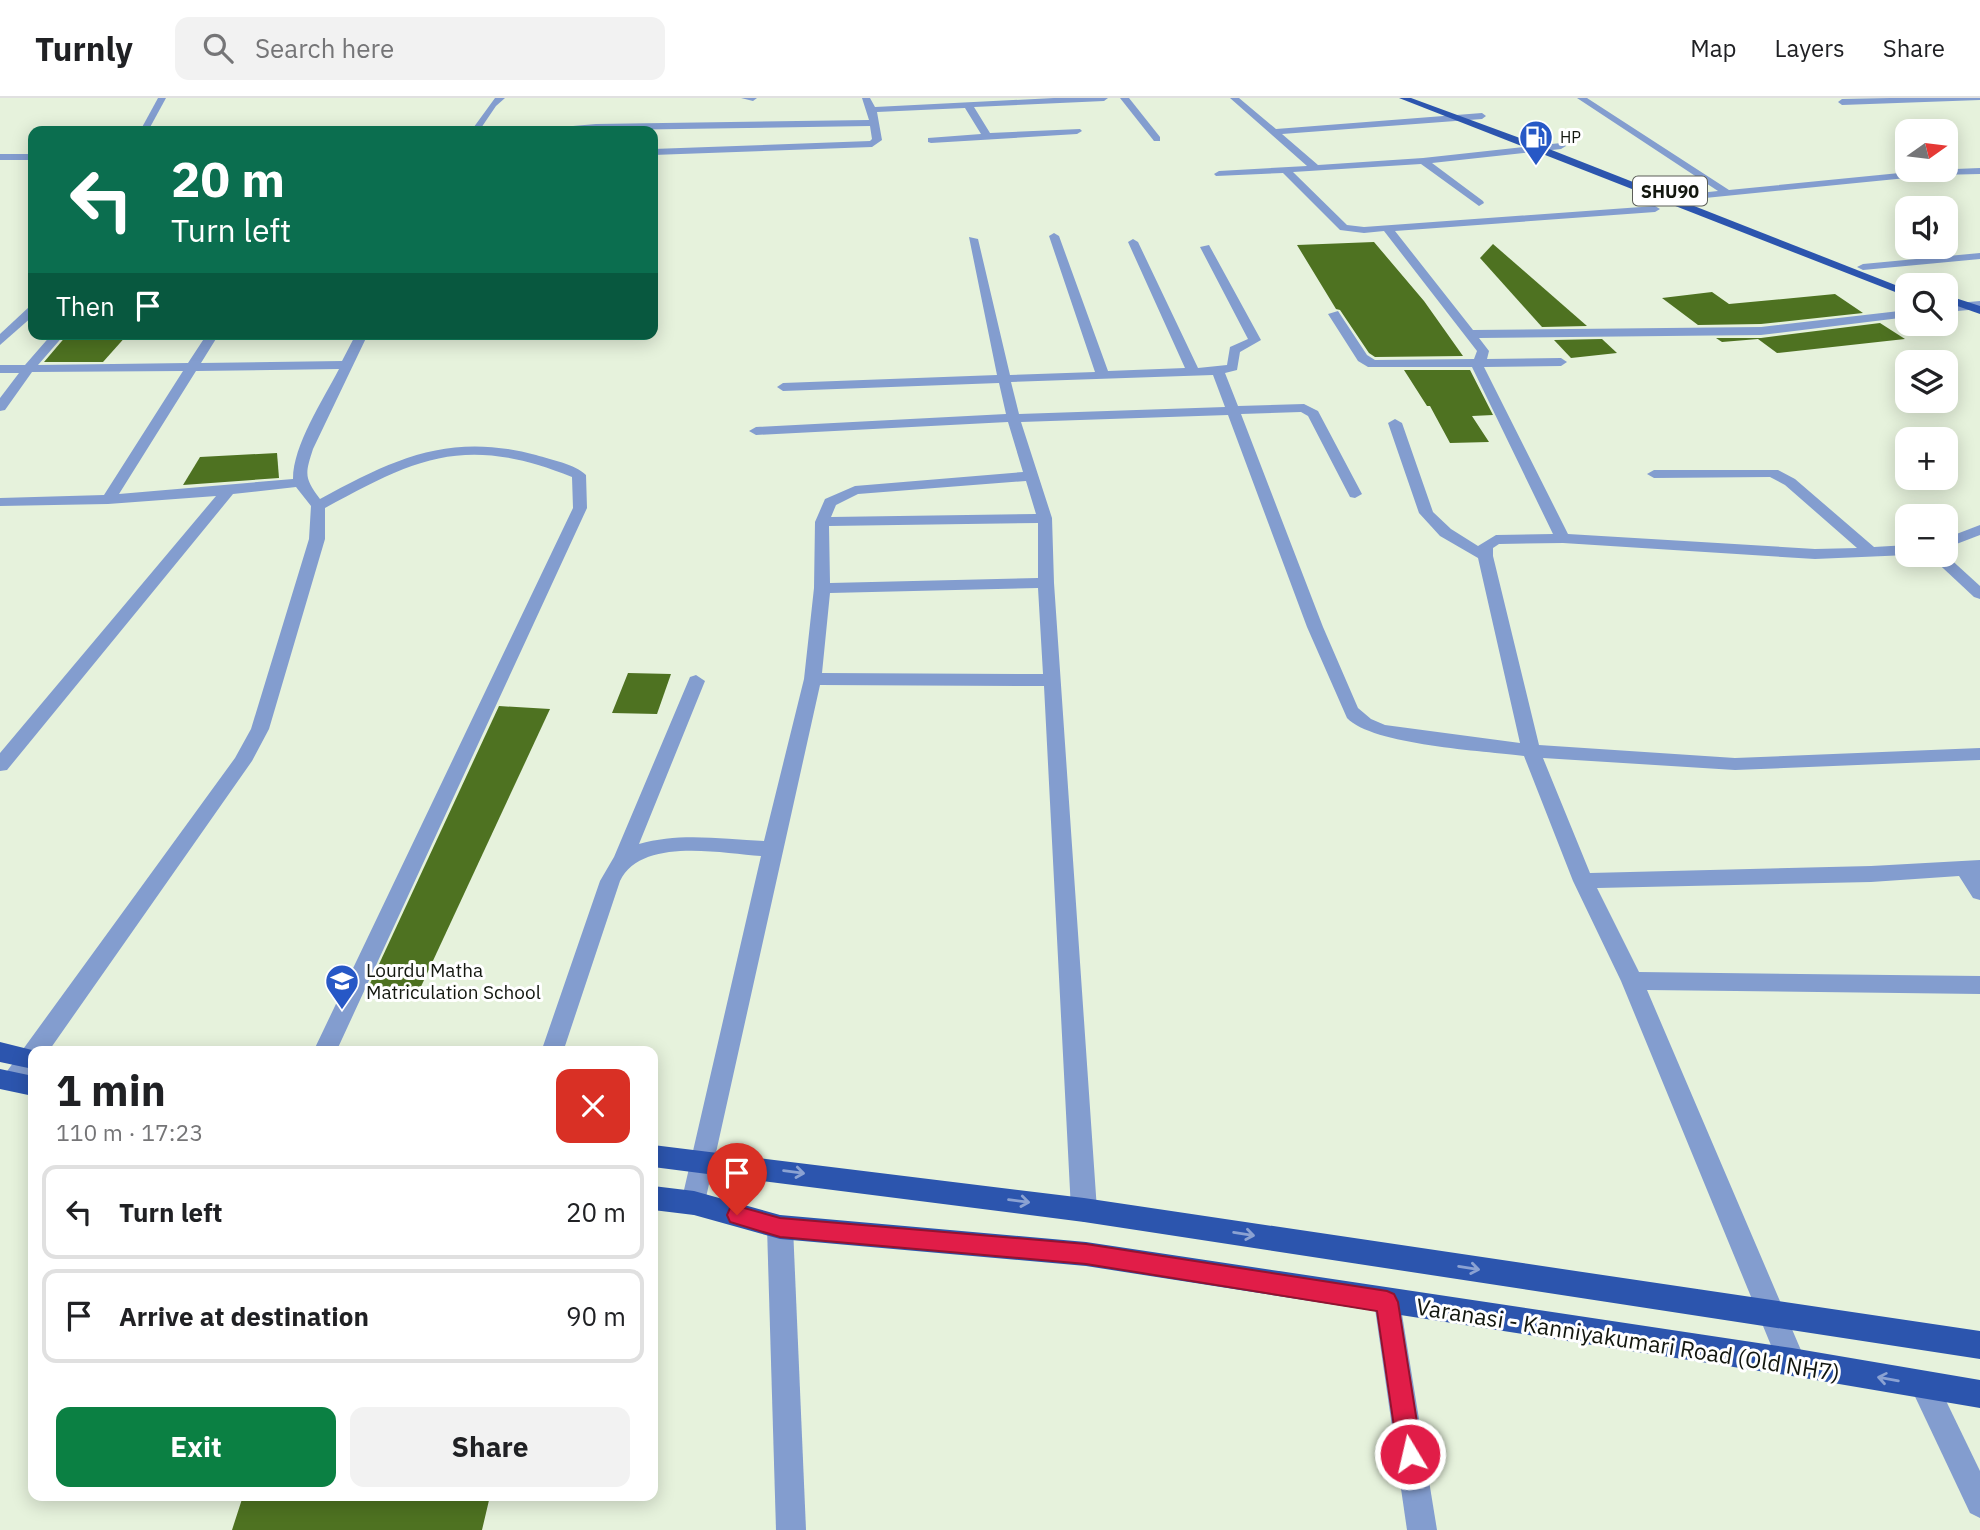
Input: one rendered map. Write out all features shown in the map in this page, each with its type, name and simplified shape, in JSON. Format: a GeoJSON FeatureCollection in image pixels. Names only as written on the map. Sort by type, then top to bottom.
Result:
{"type":"FeatureCollection","features":[{"type":"Feature","properties":{"kind":"main road"},"geometry":{"type":"LineString","coordinates":[[1403,98],[1541,149],[1895,289]]}},
{"type":"Feature","properties":{"kind":"main road","name":"SHU90"},"geometry":{"type":"LineString","coordinates":[[1429,98],[1562,146],[1683,197],[1895,279]]}},
{"type":"Feature","properties":{"kind":"main road"},"geometry":{"type":"LineString","coordinates":[[1958,301],[1976,306]]}},
{"type":"Feature","properties":{"kind":"main road"},"geometry":{"type":"LineString","coordinates":[[1958,312],[1980,319]]}},
{"type":"Feature","properties":{"kind":"main road"},"geometry":{"type":"LineString","coordinates":[[0,1052],[28,1055]]}},
{"type":"Feature","properties":{"kind":"main road"},"geometry":{"type":"LineString","coordinates":[[658,1156],[1084,1210],[1980,1345]]}},
{"type":"Feature","properties":{"kind":"main road","name":"Varanasi - Kanniyakumari Road (Old NH7)"},"geometry":{"type":"LineString","coordinates":[[658,1199],[694,1203],[780,1227],[1086,1254],[1792,1362],[1980,1394]]}},
{"type":"Feature","properties":{"kind":"street"},"geometry":{"type":"LineString","coordinates":[[147,126],[162,98]]}},
{"type":"Feature","properties":{"kind":"street"},"geometry":{"type":"LineString","coordinates":[[478,126],[493,104],[501,98]]}},
{"type":"Feature","properties":{"kind":"street"},"geometry":{"type":"LineString","coordinates":[[745,98],[753,98]]}},
{"type":"Feature","properties":{"kind":"street"},"geometry":{"type":"LineString","coordinates":[[658,152],[867,145],[877,140],[872,110],[866,98]]}},
{"type":"Feature","properties":{"kind":"street"},"geometry":{"type":"LineString","coordinates":[[872,110],[1104,98]]}},
{"type":"Feature","properties":{"kind":"street"},"geometry":{"type":"LineString","coordinates":[[1124,98],[1157,139]]}},
{"type":"Feature","properties":{"kind":"street"},"geometry":{"type":"LineString","coordinates":[[1234,98],[1316,168]]}},
{"type":"Feature","properties":{"kind":"street"},"geometry":{"type":"LineString","coordinates":[[1581,98],[1725,191]]}},
{"type":"Feature","properties":{"kind":"street"},"geometry":{"type":"LineString","coordinates":[[1842,102],[1979,98]]}},
{"type":"Feature","properties":{"kind":"street"},"geometry":{"type":"LineString","coordinates":[[968,105],[987,136]]}},
{"type":"Feature","properties":{"kind":"street"},"geometry":{"type":"LineString","coordinates":[[1274,132],[1482,116]]}},
{"type":"Feature","properties":{"kind":"street"},"geometry":{"type":"LineString","coordinates":[[658,126],[874,123]]}},
{"type":"Feature","properties":{"kind":"street"},"geometry":{"type":"LineString","coordinates":[[931,140],[1077,131]]}},
{"type":"Feature","properties":{"kind":"street"},"geometry":{"type":"LineString","coordinates":[[1219,174],[1423,161],[1562,146]]}},
{"type":"Feature","properties":{"kind":"street"},"geometry":{"type":"LineString","coordinates":[[0,157],[28,157]]}},
{"type":"Feature","properties":{"kind":"street"},"geometry":{"type":"LineString","coordinates":[[1423,161],[1479,203]]}},
{"type":"Feature","properties":{"kind":"street"},"geometry":{"type":"LineString","coordinates":[[1286,170],[1344,228],[1364,230],[1655,209]]}},
{"type":"Feature","properties":{"kind":"street"},"geometry":{"type":"LineString","coordinates":[[1665,199],[1937,172],[1980,171]]}},
{"type":"Feature","properties":{"kind":"street"},"geometry":{"type":"LineString","coordinates":[[1387,228],[1483,351],[1482,362],[1478,366],[1481,376],[1563,538]]}},
{"type":"Feature","properties":{"kind":"street"},"geometry":{"type":"LineString","coordinates":[[1054,236],[1103,375]]}},
{"type":"Feature","properties":{"kind":"street"},"geometry":{"type":"LineString","coordinates":[[973,239],[1013,418],[1045,517],[1046,583],[1084,1210]]}},
{"type":"Feature","properties":{"kind":"street"},"geometry":{"type":"LineString","coordinates":[[1133,242],[1193,371]]}},
{"type":"Feature","properties":{"kind":"street"},"geometry":{"type":"LineString","coordinates":[[783,387],[1218,371],[1233,367],[1234,350],[1255,340],[1205,247]]}},
{"type":"Feature","properties":{"kind":"street"},"geometry":{"type":"LineString","coordinates":[[1863,267],[1980,256]]}},
{"type":"Feature","properties":{"kind":"street"},"geometry":{"type":"LineString","coordinates":[[1958,307],[1976,306]]}},
{"type":"Feature","properties":{"kind":"street"},"geometry":{"type":"LineString","coordinates":[[1334,314],[1362,358],[1373,364],[1561,362]]}},
{"type":"Feature","properties":{"kind":"street"},"geometry":{"type":"LineString","coordinates":[[0,341],[28,315]]}},
{"type":"Feature","properties":{"kind":"street"},"geometry":{"type":"LineString","coordinates":[[1469,334],[1761,331],[1895,315]]}},
{"type":"Feature","properties":{"kind":"street"},"geometry":{"type":"LineString","coordinates":[[0,407],[54,340]]}},
{"type":"Feature","properties":{"kind":"street"},"geometry":{"type":"LineString","coordinates":[[108,500],[209,340]]}},
{"type":"Feature","properties":{"kind":"street"},"geometry":{"type":"LineString","coordinates":[[40,1046],[195,831],[243,761],[260,729],[317,539],[318,506],[300,482],[300,468],[306,450],[359,340]]}},
{"type":"Feature","properties":{"kind":"street"},"geometry":{"type":"LineString","coordinates":[[0,369],[190,369],[348,365]]}},
{"type":"Feature","properties":{"kind":"street"},"geometry":{"type":"LineString","coordinates":[[1218,371],[1315,627],[1350,709],[1366,726],[1384,731],[1531,751],[1735,764],[1980,754]]}},
{"type":"Feature","properties":{"kind":"street"},"geometry":{"type":"LineString","coordinates":[[756,431],[1294,407],[1309,410],[1332,447],[1355,494]]}},
{"type":"Feature","properties":{"kind":"street"},"geometry":{"type":"LineString","coordinates":[[1395,423],[1426,513],[1432,523],[1485,556]]}},
{"type":"Feature","properties":{"kind":"street"},"geometry":{"type":"LineString","coordinates":[[318,506],[388,469],[428,454],[468,449],[554,464],[579,475],[581,490],[580,508],[327,1046]]}},
{"type":"Feature","properties":{"kind":"street"},"geometry":{"type":"LineString","coordinates":[[1654,474],[1773,473],[1790,482],[1872,553]]}},
{"type":"Feature","properties":{"kind":"street"},"geometry":{"type":"LineString","coordinates":[[694,1203],[772,849],[813,678],[821,588],[822,522],[830,502],[855,490],[1033,477]]}},
{"type":"Feature","properties":{"kind":"street"},"geometry":{"type":"LineString","coordinates":[[0,502],[108,500],[227,492],[300,482]]}},
{"type":"Feature","properties":{"kind":"street"},"geometry":{"type":"LineString","coordinates":[[0,765],[227,492]]}},
{"type":"Feature","properties":{"kind":"street"},"geometry":{"type":"LineString","coordinates":[[822,522],[1045,517]]}},
{"type":"Feature","properties":{"kind":"street"},"geometry":{"type":"LineString","coordinates":[[1958,538],[1980,530]]}},
{"type":"Feature","properties":{"kind":"street"},"geometry":{"type":"LineString","coordinates":[[1792,1362],[1632,981],[1584,881],[1531,751],[1485,556],[1486,546],[1496,540],[1563,538],[1750,552],[1895,551]]}},
{"type":"Feature","properties":{"kind":"street"},"geometry":{"type":"LineString","coordinates":[[1950,567],[1980,594]]}},
{"type":"Feature","properties":{"kind":"street"},"geometry":{"type":"LineString","coordinates":[[821,588],[1046,583]]}},
{"type":"Feature","properties":{"kind":"street"},"geometry":{"type":"LineString","coordinates":[[813,678],[1053,680]]}},
{"type":"Feature","properties":{"kind":"street"},"geometry":{"type":"LineString","coordinates":[[554,1046],[610,881],[622,861],[696,681]]}},
{"type":"Feature","properties":{"kind":"street"},"geometry":{"type":"LineString","coordinates":[[622,861],[644,849],[665,845],[772,849]]}},
{"type":"Feature","properties":{"kind":"street"},"geometry":{"type":"LineString","coordinates":[[1584,881],[1871,874],[1973,868],[1980,892]]}},
{"type":"Feature","properties":{"kind":"street"},"geometry":{"type":"LineString","coordinates":[[1632,981],[1980,985]]}},
{"type":"Feature","properties":{"kind":"street"},"geometry":{"type":"LineString","coordinates":[[16,1082],[28,1064]]}},
{"type":"Feature","properties":{"kind":"street"},"geometry":{"type":"LineString","coordinates":[[780,1227],[791,1530]]}},
{"type":"Feature","properties":{"kind":"street"},"geometry":{"type":"LineString","coordinates":[[1387,1302],[1422,1530]]}},
{"type":"Feature","properties":{"kind":"street"},"geometry":{"type":"LineString","coordinates":[[1923,1386],[1980,1503]]}},
{"type":"Feature","properties":{"kind":"building"},"geometry":{"type":"Polygon","coordinates":[[[1374,242],[1424,301],[1463,356],[1375,357],[1369,353],[1340,310],[1336,309],[1297,245],[1374,242]]]}},
{"type":"Feature","properties":{"kind":"building"},"geometry":{"type":"Polygon","coordinates":[[[1493,244],[1587,326],[1542,327],[1480,258],[1493,244]]]}},
{"type":"Feature","properties":{"kind":"building"},"geometry":{"type":"Polygon","coordinates":[[[1712,292],[1729,304],[1835,294],[1863,313],[1761,324],[1698,325],[1662,298],[1712,292]]]}},
{"type":"Feature","properties":{"kind":"building"},"geometry":{"type":"Polygon","coordinates":[[[1880,323],[1895,333],[1895,336],[1905,339],[1777,353],[1758,339],[1722,342],[1716,338],[1761,338],[1880,323]]]}},
{"type":"Feature","properties":{"kind":"building"},"geometry":{"type":"Polygon","coordinates":[[[1602,339],[1617,353],[1571,358],[1554,340],[1602,339]]]}},
{"type":"Feature","properties":{"kind":"building"},"geometry":{"type":"Polygon","coordinates":[[[63,340],[123,340],[103,362],[44,362],[63,340]]]}},
{"type":"Feature","properties":{"kind":"building"},"geometry":{"type":"Polygon","coordinates":[[[1404,370],[1470,370],[1493,415],[1472,416],[1489,442],[1450,443],[1430,406],[1427,406],[1404,370]]]}},
{"type":"Feature","properties":{"kind":"building"},"geometry":{"type":"Polygon","coordinates":[[[277,453],[279,478],[183,485],[200,457],[277,453]]]}},
{"type":"Feature","properties":{"kind":"building"},"geometry":{"type":"Polygon","coordinates":[[[628,673],[671,674],[657,714],[612,713],[628,673]]]}},
{"type":"Feature","properties":{"kind":"building"},"geometry":{"type":"Polygon","coordinates":[[[499,706],[550,709],[418,993],[367,990],[499,706]]]}},
{"type":"Feature","properties":{"kind":"building"},"geometry":{"type":"Polygon","coordinates":[[[241,1501],[489,1501],[482,1530],[232,1530],[241,1501]]]}},
{"type":"Feature","properties":{"kind":"place","name":"HP"},"geometry":{"type":"Point","coordinates":[1536,167]}},
{"type":"Feature","properties":{"kind":"place","name":"Lourdu Matha Matriculation School"},"geometry":{"type":"Point","coordinates":[342,1011]}},
{"type":"Feature","properties":{"kind":"route"},"geometry":{"type":"LineString","coordinates":[[737,1215],[780,1227],[1086,1254],[1387,1302],[1410,1454]]}}]}
